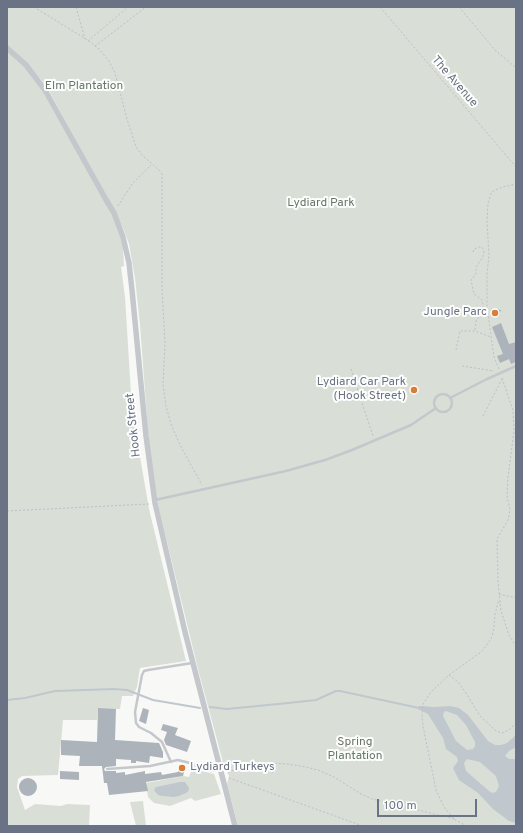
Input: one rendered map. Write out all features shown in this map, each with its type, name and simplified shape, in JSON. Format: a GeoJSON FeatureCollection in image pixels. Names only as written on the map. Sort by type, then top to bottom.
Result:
{"type":"FeatureCollection","features":[{"type":"Feature","properties":{"kind":"street","name":"Hook Street"},"geometry":{"type":"LineString","coordinates":[[7,48],[26,65],[45,90],[114,213],[123,237],[129,263],[146,436],[155,502],[193,663],[235,826]]}},
{"type":"Feature","properties":{"kind":"lane"},"geometry":{"type":"LineString","coordinates":[[450,398],[500,372],[516,366]]}},
{"type":"Feature","properties":{"kind":"lane"},"geometry":{"type":"LineString","coordinates":[[445,395],[450,398],[452,404],[448,410],[441,412],[436,408],[434,403],[438,396],[445,395]]}},
{"type":"Feature","properties":{"kind":"lane"},"geometry":{"type":"LineString","coordinates":[[155,502],[286,471],[352,450],[410,425],[436,408]]}},
{"type":"Feature","properties":{"kind":"lane"},"geometry":{"type":"LineString","coordinates":[[171,762],[162,742],[139,727],[136,723],[135,712],[138,693],[144,671],[193,663]]}},
{"type":"Feature","properties":{"kind":"lane"},"geometry":{"type":"LineString","coordinates":[[107,769],[150,766],[183,761],[206,770],[222,774]]}},
{"type":"Feature","properties":{"kind":"path"},"geometry":{"type":"LineString","coordinates":[[34,7],[86,39],[109,61],[115,73],[136,146],[142,155],[162,174],[162,289],[165,343],[163,385],[166,406],[171,424],[180,445],[205,490]]}},
{"type":"Feature","properties":{"kind":"path"},"geometry":{"type":"LineString","coordinates":[[76,7],[86,39]]}},
{"type":"Feature","properties":{"kind":"path"},"geometry":{"type":"LineString","coordinates":[[88,41],[128,7]]}},
{"type":"Feature","properties":{"kind":"path"},"geometry":{"type":"LineString","coordinates":[[95,46],[146,7]]}},
{"type":"Feature","properties":{"kind":"path","name":"The Avenue"},"geometry":{"type":"LineString","coordinates":[[380,7],[516,167]]}},
{"type":"Feature","properties":{"kind":"path"},"geometry":{"type":"LineString","coordinates":[[459,7],[495,50],[516,68]]}},
{"type":"Feature","properties":{"kind":"path"},"geometry":{"type":"LineString","coordinates":[[114,213],[132,184],[152,164]]}},
{"type":"Feature","properties":{"kind":"path"},"geometry":{"type":"LineString","coordinates":[[516,184],[503,187],[493,192],[488,203],[487,222],[489,255],[486,289],[494,357],[513,410],[514,431],[507,496],[510,510],[508,520],[497,539],[499,599],[501,611],[509,635],[516,646]]}},
{"type":"Feature","properties":{"kind":"path"},"geometry":{"type":"LineString","coordinates":[[473,252],[474,249],[479,247],[483,248],[484,251],[483,257],[476,267],[476,274],[471,280],[474,294],[482,300],[484,305],[483,312],[476,321],[475,331]]}},
{"type":"Feature","properties":{"kind":"path"},"geometry":{"type":"LineString","coordinates":[[456,350],[460,331],[475,331],[491,337]]}},
{"type":"Feature","properties":{"kind":"path"},"geometry":{"type":"LineString","coordinates":[[462,366],[500,372]]}},
{"type":"Feature","properties":{"kind":"path"},"geometry":{"type":"LineString","coordinates":[[351,369],[374,441]]}},
{"type":"Feature","properties":{"kind":"path"},"geometry":{"type":"LineString","coordinates":[[483,416],[502,379]]}},
{"type":"Feature","properties":{"kind":"path"},"geometry":{"type":"LineString","coordinates":[[7,512],[155,502]]}},
{"type":"Feature","properties":{"kind":"path"},"geometry":{"type":"LineString","coordinates":[[499,594],[516,598]]}},
{"type":"Feature","properties":{"kind":"path"},"geometry":{"type":"LineString","coordinates":[[455,820],[444,807],[436,790],[422,717],[423,704],[431,692],[449,675],[481,652],[486,646],[492,637],[495,614],[499,599]]}},
{"type":"Feature","properties":{"kind":"path"},"geometry":{"type":"LineString","coordinates":[[449,675],[458,682],[466,692],[480,716],[496,731],[502,733],[509,730],[516,723]]}},
{"type":"Feature","properties":{"kind":"path"},"geometry":{"type":"LineString","coordinates":[[222,774],[245,766],[269,763],[306,767],[318,770],[334,777],[372,799],[455,820],[467,826]]}},
{"type":"Feature","properties":{"kind":"path"},"geometry":{"type":"LineString","coordinates":[[222,774],[250,786],[363,826]]}},
{"type":"Feature","properties":{"kind":"green space","name":"Lydiard Park"},"geometry":{"type":"Polygon","coordinates":[[[7,7],[516,7],[516,826],[238,826],[227,784],[229,776],[224,766],[198,669],[159,509],[150,458],[140,325],[135,278],[129,244],[123,228],[47,87],[27,63],[7,45],[7,7]]]}},
{"type":"Feature","properties":{"kind":"green space"},"geometry":{"type":"Polygon","coordinates":[[[7,51],[33,75],[105,198],[120,231],[123,246],[124,266],[121,267],[125,297],[132,410],[149,509],[186,661],[140,668],[137,687],[133,696],[122,696],[120,709],[98,709],[97,720],[63,720],[58,775],[22,776],[18,779],[17,787],[25,810],[35,804],[61,806],[67,804],[90,805],[89,826],[7,826],[7,51]]]}},
{"type":"Feature","properties":{"kind":"green space"},"geometry":{"type":"Polygon","coordinates":[[[192,769],[214,774],[221,794],[195,801],[191,798],[170,806],[154,803],[148,797],[146,783],[183,776],[189,777],[192,769]]]}},
{"type":"Feature","properties":{"kind":"green space"},"geometry":{"type":"Polygon","coordinates":[[[143,801],[146,826],[136,826],[130,802],[143,801]]]}},
{"type":"Feature","properties":{"kind":"shaded area"},"geometry":{"type":"Polygon","coordinates":[[[450,706],[459,708],[468,715],[488,741],[495,745],[507,743],[516,735],[516,747],[509,751],[505,756],[509,759],[516,759],[516,823],[509,821],[493,809],[478,793],[459,780],[453,768],[458,761],[457,757],[446,749],[443,738],[428,714],[418,709],[418,707],[450,706]],[[446,711],[444,712],[443,716],[456,741],[467,750],[473,749],[475,742],[466,725],[457,715],[446,711]],[[467,759],[464,763],[466,771],[489,791],[492,793],[496,792],[499,786],[496,776],[480,762],[467,759]]]}},
{"type":"Feature","properties":{"kind":"shaded area"},"geometry":{"type":"Polygon","coordinates":[[[185,782],[189,788],[188,792],[179,796],[162,796],[158,795],[154,790],[156,787],[185,782]]]}},
{"type":"Feature","properties":{"kind":"building"},"geometry":{"type":"Polygon","coordinates":[[[492,309],[501,310],[499,316],[491,315],[492,309]]]}},
{"type":"Feature","properties":{"kind":"building"},"geometry":{"type":"Polygon","coordinates":[[[501,323],[509,344],[516,342],[516,362],[511,364],[509,359],[500,363],[497,356],[503,354],[492,327],[501,323]]]}},
{"type":"Feature","properties":{"kind":"building"},"geometry":{"type":"Polygon","coordinates":[[[98,708],[116,709],[115,740],[159,743],[163,752],[163,758],[150,756],[149,763],[136,761],[136,763],[131,763],[131,760],[116,759],[116,766],[106,767],[104,769],[105,771],[116,771],[116,773],[125,772],[125,775],[145,771],[145,774],[161,772],[162,775],[178,772],[179,769],[185,768],[183,776],[146,782],[148,791],[109,795],[107,783],[104,783],[102,766],[79,766],[80,756],[61,755],[61,740],[97,742],[98,708]]]}},
{"type":"Feature","properties":{"kind":"building"},"geometry":{"type":"Polygon","coordinates":[[[143,708],[149,710],[146,724],[139,721],[143,708]]]}},
{"type":"Feature","properties":{"kind":"building"},"geometry":{"type":"Polygon","coordinates":[[[163,724],[178,728],[175,735],[191,741],[187,752],[166,745],[164,740],[167,732],[161,730],[163,724]]]}},
{"type":"Feature","properties":{"kind":"building"},"geometry":{"type":"Polygon","coordinates":[[[60,771],[79,772],[79,780],[60,779],[60,771]]]}},
{"type":"Feature","properties":{"kind":"building"},"geometry":{"type":"Polygon","coordinates":[[[28,778],[34,781],[37,787],[34,793],[28,796],[22,793],[19,787],[22,781],[28,778]]]}},
{"type":"Feature","properties":{"kind":"waterway"},"geometry":{"type":"LineString","coordinates":[[7,700],[25,698],[55,691],[114,689],[127,690],[153,700],[200,708]]}},
{"type":"Feature","properties":{"kind":"waterway"},"geometry":{"type":"LineString","coordinates":[[210,707],[227,709],[316,700],[336,691],[340,691],[419,708]]}},
{"type":"Feature","properties":{"kind":"place","name":"Jungle Parc"},"geometry":{"type":"Point","coordinates":[495,313]}},
{"type":"Feature","properties":{"kind":"place","name":"Lydiard Car Park (Hook Street)"},"geometry":{"type":"Point","coordinates":[414,390]}},
{"type":"Feature","properties":{"kind":"place","name":"Lydiard Turkeys"},"geometry":{"type":"Point","coordinates":[182,768]}},
{"type":"Feature","properties":{"kind":"park label","name":"Elm Plantation"},"geometry":{"type":"Point","coordinates":[84,87]}},
{"type":"Feature","properties":{"kind":"park label","name":"Spring Plantation"},"geometry":{"type":"Point","coordinates":[355,750]}}]}
